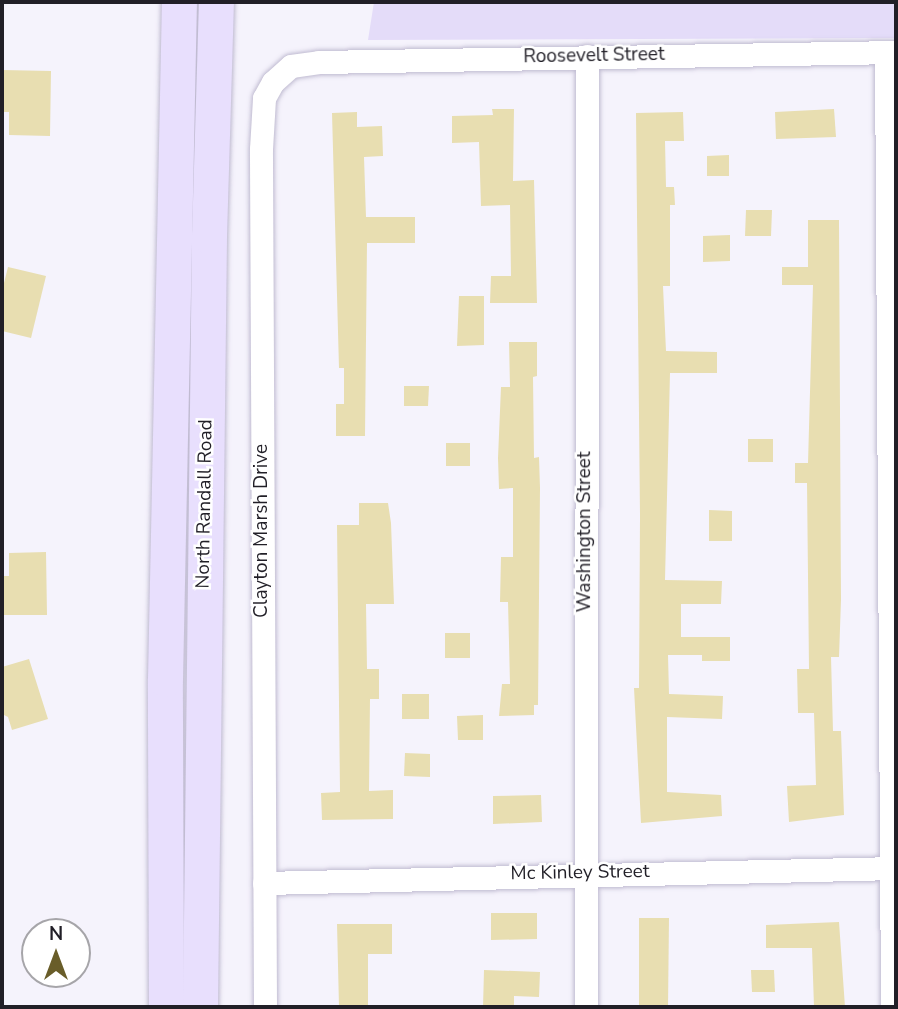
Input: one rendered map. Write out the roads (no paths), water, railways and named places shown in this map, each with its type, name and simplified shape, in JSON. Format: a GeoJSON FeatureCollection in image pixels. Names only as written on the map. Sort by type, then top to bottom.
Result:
{"type":"FeatureCollection","features":[{"type":"Feature","properties":{"kind":"main road","name":"North Randall Road"},"geometry":{"type":"LineString","coordinates":[[166,1007],[166,679],[179,2]]}},
{"type":"Feature","properties":{"kind":"main road","name":"North Randall Road"},"geometry":{"type":"LineString","coordinates":[[200,1007],[209,236],[216,2]]}},
{"type":"Feature","properties":{"kind":"street","name":"Roosevelt Street"},"geometry":{"type":"LineString","coordinates":[[291,66],[587,56],[891,52]]}},
{"type":"Feature","properties":{"kind":"street"},"geometry":{"type":"LineString","coordinates":[[891,52],[894,868],[892,1007]]}},
{"type":"Feature","properties":{"kind":"street","name":"Washington Street"},"geometry":{"type":"LineString","coordinates":[[586,1007],[584,873],[587,56]]}},
{"type":"Feature","properties":{"kind":"street","name":"Clayton Marsh Drive"},"geometry":{"type":"LineString","coordinates":[[265,1007],[261,149],[264,98],[273,82],[291,66]]}},
{"type":"Feature","properties":{"kind":"street","name":"Mc Kinley Street"},"geometry":{"type":"LineString","coordinates":[[264,883],[584,873],[894,868]]}}]}
